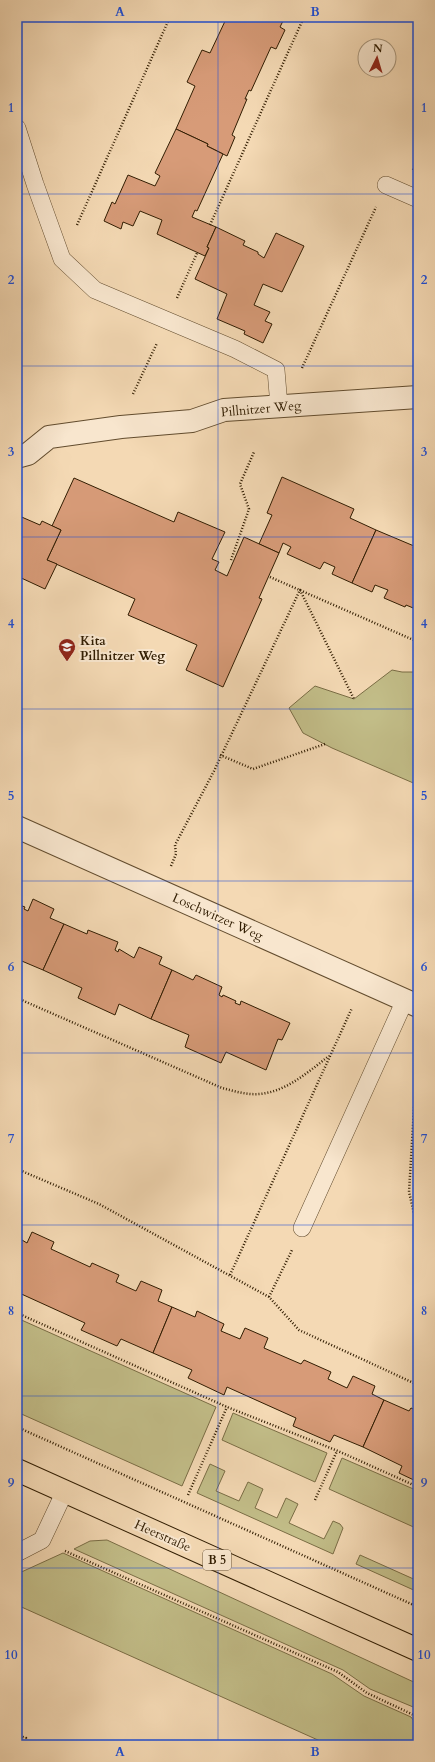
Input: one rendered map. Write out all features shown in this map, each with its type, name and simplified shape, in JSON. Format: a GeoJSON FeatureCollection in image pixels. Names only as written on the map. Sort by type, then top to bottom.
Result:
{"type":"FeatureCollection","features":[{"type":"Feature","properties":{"kind":"main road","name":"Heerstraße"},"geometry":{"type":"LineString","coordinates":[[17,1470],[418,1650]]}},
{"type":"Feature","properties":{"kind":"street","name":"Pillnitzer Weg"},"geometry":{"type":"LineString","coordinates":[[17,457],[28,454],[48,437],[121,427],[192,421],[224,410],[418,397]]}},
{"type":"Feature","properties":{"kind":"street","name":"Loschwitzer Weg"},"geometry":{"type":"LineString","coordinates":[[17,827],[412,1003]]}},
{"type":"Feature","properties":{"kind":"lane"},"geometry":{"type":"LineString","coordinates":[[17,128],[62,259],[95,290],[235,349],[276,370],[278,406]]}},
{"type":"Feature","properties":{"kind":"lane"},"geometry":{"type":"LineString","coordinates":[[386,185],[418,199]]}},
{"type":"Feature","properties":{"kind":"lane"},"geometry":{"type":"LineString","coordinates":[[302,1228],[412,1003]]}},
{"type":"Feature","properties":{"kind":"lane"},"geometry":{"type":"LineString","coordinates":[[17,1553],[42,1540],[65,1491]]}},
{"type":"Feature","properties":{"kind":"path"},"geometry":{"type":"LineString","coordinates":[[62,259],[170,17]]}},
{"type":"Feature","properties":{"kind":"path"},"geometry":{"type":"LineString","coordinates":[[210,225],[304,17]]}},
{"type":"Feature","properties":{"kind":"path"},"geometry":{"type":"LineString","coordinates":[[305,361],[386,185]]}},
{"type":"Feature","properties":{"kind":"path"},"geometry":{"type":"LineString","coordinates":[[167,320],[197,253]]}},
{"type":"Feature","properties":{"kind":"path"},"geometry":{"type":"LineString","coordinates":[[133,394],[159,338]]}},
{"type":"Feature","properties":{"kind":"path"},"geometry":{"type":"LineString","coordinates":[[231,560],[249,509],[240,484],[254,452]]}},
{"type":"Feature","properties":{"kind":"path"},"geometry":{"type":"LineString","coordinates":[[270,577],[418,642]]}},
{"type":"Feature","properties":{"kind":"path"},"geometry":{"type":"LineString","coordinates":[[300,590],[354,699]]}},
{"type":"Feature","properties":{"kind":"path"},"geometry":{"type":"LineString","coordinates":[[160,891],[176,854],[175,845],[214,771],[220,755],[300,590]]}},
{"type":"Feature","properties":{"kind":"path"},"geometry":{"type":"LineString","coordinates":[[220,755],[253,769],[324,744]]}},
{"type":"Feature","properties":{"kind":"path"},"geometry":{"type":"LineString","coordinates":[[230,1275],[364,982]]}},
{"type":"Feature","properties":{"kind":"path"},"geometry":{"type":"LineString","coordinates":[[17,998],[222,1088],[243,1093],[259,1094],[275,1090],[296,1081],[329,1056]]}},
{"type":"Feature","properties":{"kind":"path"},"geometry":{"type":"LineString","coordinates":[[417,1037],[409,1192],[416,1222],[418,1223]]}},
{"type":"Feature","properties":{"kind":"path"},"geometry":{"type":"LineString","coordinates":[[17,1169],[99,1204],[269,1296],[299,1330],[418,1385]]}},
{"type":"Feature","properties":{"kind":"path"},"geometry":{"type":"LineString","coordinates":[[269,1296],[302,1228]]}},
{"type":"Feature","properties":{"kind":"path"},"geometry":{"type":"LineString","coordinates":[[17,1313],[227,1407],[338,1451],[418,1487]]}},
{"type":"Feature","properties":{"kind":"path"},"geometry":{"type":"LineString","coordinates":[[188,1495],[227,1407]]}},
{"type":"Feature","properties":{"kind":"path"},"geometry":{"type":"LineString","coordinates":[[17,1427],[418,1607]]}},
{"type":"Feature","properties":{"kind":"path"},"geometry":{"type":"LineString","coordinates":[[315,1500],[338,1451]]}},
{"type":"Feature","properties":{"kind":"path"},"geometry":{"type":"LineString","coordinates":[[42,1540],[338,1672],[367,1693],[418,1717]]}},
{"type":"Feature","properties":{"kind":"path"},"geometry":{"type":"LineString","coordinates":[[17,1735],[26,1738],[22,1745]]}},
{"type":"Feature","properties":{"kind":"shaded area"},"geometry":{"type":"Polygon","coordinates":[[[392,670],[402,672],[418,672],[418,785],[332,748],[303,733],[289,708],[315,686],[354,699],[392,670]]]}},
{"type":"Feature","properties":{"kind":"shaded area"},"geometry":{"type":"Polygon","coordinates":[[[17,1318],[216,1407],[182,1486],[17,1412],[17,1318]]]}},
{"type":"Feature","properties":{"kind":"shaded area"},"geometry":{"type":"Polygon","coordinates":[[[233,1413],[327,1453],[315,1482],[222,1440],[233,1413]]]}},
{"type":"Feature","properties":{"kind":"shaded area"},"geometry":{"type":"Polygon","coordinates":[[[342,1458],[418,1491],[418,1529],[329,1489],[342,1458]]]}},
{"type":"Feature","properties":{"kind":"shaded area"},"geometry":{"type":"Polygon","coordinates":[[[210,1464],[225,1471],[216,1491],[239,1501],[248,1482],[263,1489],[255,1508],[277,1518],[286,1498],[298,1504],[289,1523],[324,1539],[333,1521],[340,1524],[343,1528],[333,1554],[197,1493],[210,1464]]]}},
{"type":"Feature","properties":{"kind":"shaded area"},"geometry":{"type":"Polygon","coordinates":[[[107,1540],[418,1684],[418,1709],[370,1689],[343,1670],[74,1549],[90,1541],[107,1540]]]}},
{"type":"Feature","properties":{"kind":"shaded area"},"geometry":{"type":"Polygon","coordinates":[[[63,1553],[332,1674],[364,1696],[411,1717],[418,1727],[418,1745],[329,1745],[17,1605],[17,1574],[63,1553]]]}},
{"type":"Feature","properties":{"kind":"shaded area"},"geometry":{"type":"Polygon","coordinates":[[[360,1555],[418,1581],[418,1592],[356,1564],[360,1555]]]}},
{"type":"Feature","properties":{"kind":"building"},"geometry":{"type":"Polygon","coordinates":[[[227,17],[285,17],[280,27],[285,30],[276,49],[271,47],[251,91],[249,90],[245,99],[247,99],[232,135],[235,137],[227,156],[207,146],[208,144],[176,129],[195,86],[187,82],[202,50],[210,53],[227,17]]]}},
{"type":"Feature","properties":{"kind":"building"},"geometry":{"type":"Polygon","coordinates":[[[176,129],[208,144],[207,146],[223,154],[197,211],[195,210],[192,217],[216,227],[207,247],[209,248],[205,256],[157,234],[162,220],[140,211],[133,226],[123,222],[121,229],[104,221],[112,202],[115,204],[128,175],[155,186],[160,176],[155,173],[176,129]]]}},
{"type":"Feature","properties":{"kind":"building"},"geometry":{"type":"Polygon","coordinates":[[[216,227],[245,241],[243,245],[258,252],[258,254],[264,258],[276,233],[304,246],[282,292],[263,284],[254,305],[270,312],[265,321],[272,324],[263,343],[244,334],[245,331],[217,319],[227,294],[195,279],[209,248],[207,247],[216,227]]]}},
{"type":"Feature","properties":{"kind":"building"},"geometry":{"type":"Polygon","coordinates":[[[282,477],[354,509],[350,518],[376,530],[352,583],[332,574],[335,567],[324,562],[320,569],[287,554],[291,547],[283,543],[279,553],[259,544],[272,515],[267,513],[282,477]]]}},
{"type":"Feature","properties":{"kind":"building"},"geometry":{"type":"Polygon","coordinates":[[[74,478],[174,522],[178,512],[225,532],[212,559],[219,562],[215,570],[227,576],[244,537],[279,553],[259,598],[262,599],[223,687],[186,670],[197,645],[128,615],[135,599],[47,560],[61,530],[52,526],[74,478]]]}},
{"type":"Feature","properties":{"kind":"building"},"geometry":{"type":"Polygon","coordinates":[[[17,515],[40,525],[42,521],[61,530],[47,560],[57,564],[45,589],[17,576],[17,515]]]}},
{"type":"Feature","properties":{"kind":"building"},"geometry":{"type":"Polygon","coordinates":[[[376,530],[414,546],[413,548],[418,551],[418,610],[406,605],[405,607],[384,598],[388,590],[375,585],[372,592],[352,583],[376,530]]]}},
{"type":"Feature","properties":{"kind":"building"},"geometry":{"type":"Polygon","coordinates":[[[33,899],[54,909],[50,918],[64,924],[43,970],[17,959],[17,904],[25,907],[24,909],[28,911],[33,899]]]}},
{"type":"Feature","properties":{"kind":"building"},"geometry":{"type":"Polygon","coordinates":[[[64,924],[87,934],[88,930],[118,942],[115,950],[118,952],[119,949],[134,958],[139,947],[162,957],[159,964],[172,970],[151,1019],[119,1004],[115,1015],[78,998],[82,988],[43,970],[64,924]]]}},
{"type":"Feature","properties":{"kind":"building"},"geometry":{"type":"Polygon","coordinates":[[[172,970],[193,980],[196,975],[222,987],[219,995],[222,997],[223,995],[236,1001],[235,1003],[240,1005],[241,1001],[290,1023],[282,1040],[278,1039],[266,1070],[226,1052],[221,1063],[185,1047],[189,1035],[151,1019],[172,970]]]}},
{"type":"Feature","properties":{"kind":"building"},"geometry":{"type":"Polygon","coordinates":[[[32,1232],[54,1242],[51,1249],[90,1267],[92,1263],[119,1275],[116,1282],[136,1291],[141,1281],[162,1290],[158,1301],[172,1307],[153,1353],[121,1339],[117,1346],[81,1330],[85,1323],[17,1292],[17,1237],[27,1243],[32,1232]]]}},
{"type":"Feature","properties":{"kind":"building"},"geometry":{"type":"Polygon","coordinates":[[[172,1307],[195,1317],[197,1311],[224,1324],[221,1331],[240,1339],[245,1328],[268,1338],[264,1348],[301,1364],[304,1360],[331,1372],[328,1379],[347,1388],[353,1376],[375,1386],[372,1394],[384,1400],[363,1447],[334,1435],[330,1442],[293,1426],[296,1418],[227,1387],[224,1395],[188,1378],[192,1370],[153,1353],[172,1307]]]}},
{"type":"Feature","properties":{"kind":"building"},"geometry":{"type":"Polygon","coordinates":[[[384,1400],[409,1411],[411,1408],[418,1411],[418,1482],[399,1473],[402,1466],[363,1447],[384,1400]]]}},
{"type":"Feature","properties":{"kind":"place","name":"Kita Pillnitzer Weg"},"geometry":{"type":"Point","coordinates":[67,662]}}]}
